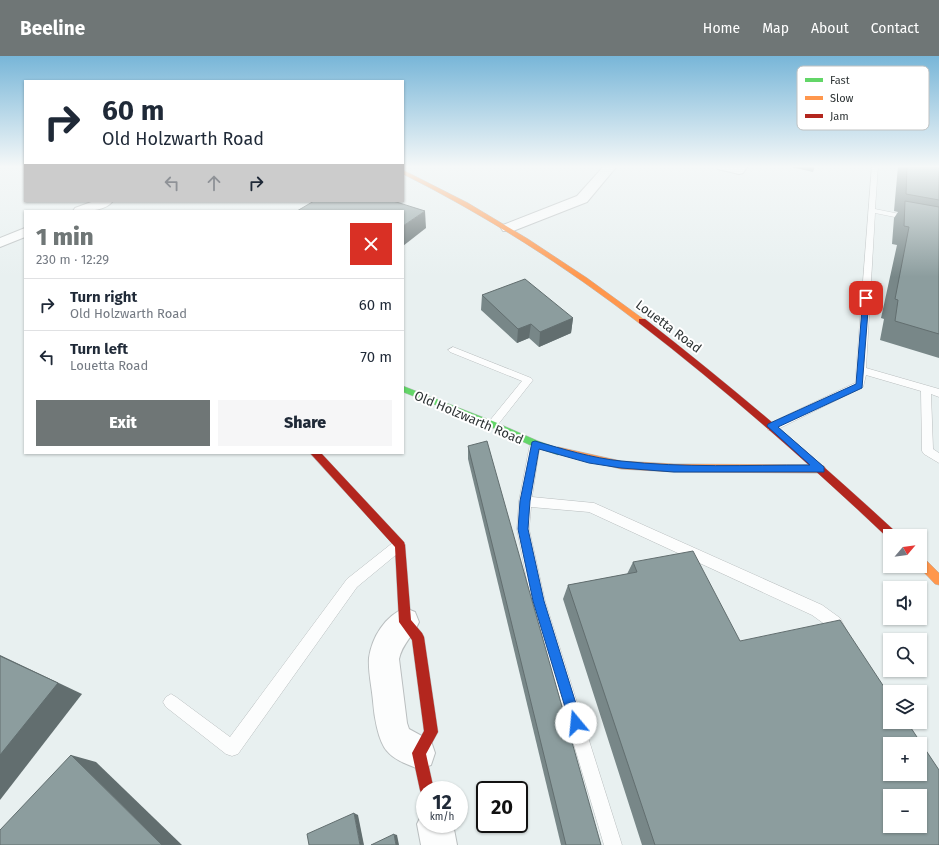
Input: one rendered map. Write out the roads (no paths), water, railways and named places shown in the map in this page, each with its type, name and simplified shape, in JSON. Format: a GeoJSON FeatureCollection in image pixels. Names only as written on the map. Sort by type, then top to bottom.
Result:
{"type":"FeatureCollection","features":[{"type":"Feature","properties":{"kind":"main road","name":"Louetta Road"},"geometry":{"type":"LineString","coordinates":[[463,203],[508,228],[592,285],[669,341],[772,426],[885,529]]}},
{"type":"Feature","properties":{"kind":"main road","name":"Old Holzwarth Road"},"geometry":{"type":"LineString","coordinates":[[404,389],[492,424],[535,444],[589,460],[621,465],[674,468],[821,469]]}},
{"type":"Feature","properties":{"kind":"main road"},"geometry":{"type":"LineString","coordinates":[[316,454],[400,545],[405,622]]}},
{"type":"Feature","properties":{"kind":"main road"},"geometry":{"type":"LineString","coordinates":[[927,568],[939,580]]}},
{"type":"Feature","properties":{"kind":"main road"},"geometry":{"type":"LineString","coordinates":[[419,753],[426,781]]}},
{"type":"Feature","properties":{"kind":"street"},"geometry":{"type":"LineString","coordinates":[[83,210],[101,203]]}},
{"type":"Feature","properties":{"kind":"street"},"geometry":{"type":"LineString","coordinates":[[508,228],[559,210],[574,203]]}},
{"type":"Feature","properties":{"kind":"street"},"geometry":{"type":"LineString","coordinates":[[0,243],[24,233]]}},
{"type":"Feature","properties":{"kind":"street"},"geometry":{"type":"LineString","coordinates":[[405,622],[388,642],[384,659],[386,681],[391,724],[398,740],[419,753]]}},
{"type":"Feature","properties":{"kind":"street"},"geometry":{"type":"LineString","coordinates":[[437,833],[440,845]]}},
{"type":"Feature","properties":{"kind":"lane"},"geometry":{"type":"LineString","coordinates":[[772,426],[860,386],[872,203]]}},
{"type":"Feature","properties":{"kind":"lane"},"geometry":{"type":"LineString","coordinates":[[872,210],[939,224]]}},
{"type":"Feature","properties":{"kind":"lane"},"geometry":{"type":"LineString","coordinates":[[453,350],[528,380],[492,424]]}},
{"type":"Feature","properties":{"kind":"lane"},"geometry":{"type":"LineString","coordinates":[[860,370],[939,393]]}},
{"type":"Feature","properties":{"kind":"lane"},"geometry":{"type":"LineString","coordinates":[[926,390],[928,451],[939,459]]}},
{"type":"Feature","properties":{"kind":"lane"},"geometry":{"type":"LineString","coordinates":[[535,444],[525,501],[523,529],[538,601],[613,845]]}},
{"type":"Feature","properties":{"kind":"lane"},"geometry":{"type":"LineString","coordinates":[[525,501],[590,507],[817,610],[835,624],[850,645]]}},
{"type":"Feature","properties":{"kind":"lane"},"geometry":{"type":"LineString","coordinates":[[171,702],[232,748],[352,583],[400,545]]}}]}
